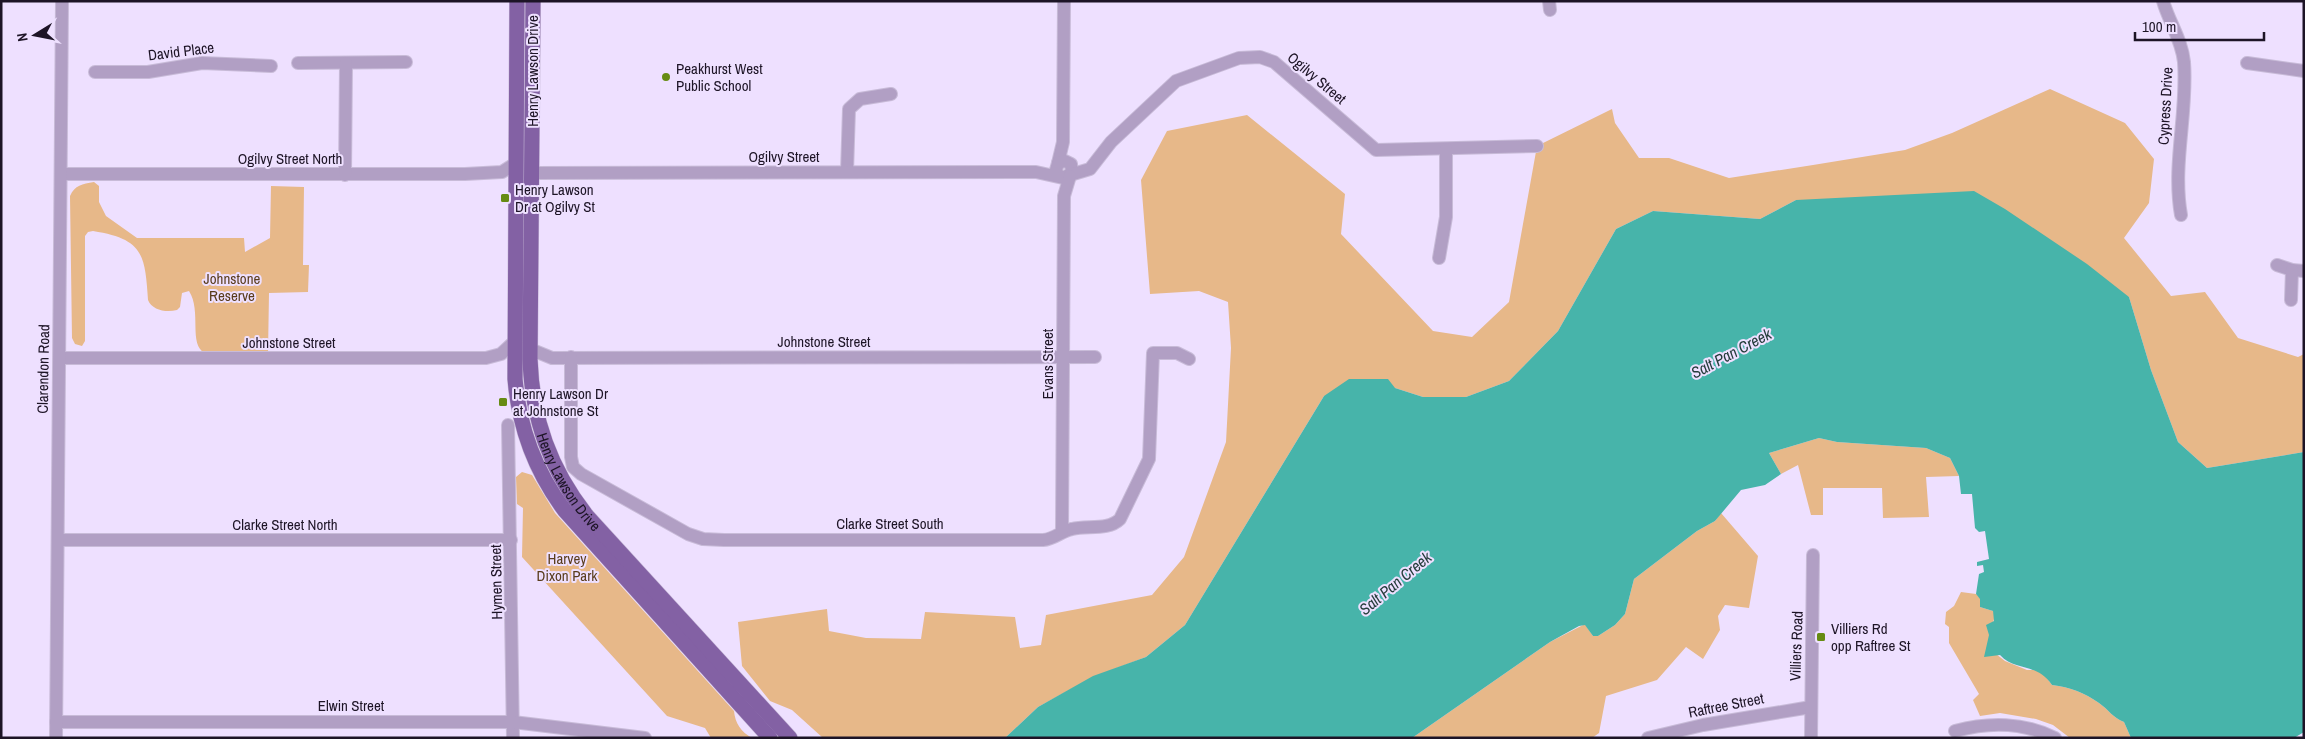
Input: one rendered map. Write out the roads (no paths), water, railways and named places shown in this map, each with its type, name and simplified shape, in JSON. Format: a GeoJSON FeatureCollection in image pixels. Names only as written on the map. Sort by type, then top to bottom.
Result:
{"type":"FeatureCollection","features":[{"type":"Feature","properties":{"kind":"main road"},"geometry":{"type":"LineString","coordinates":[[510,1],[518,42]]}},
{"type":"Feature","properties":{"kind":"main road","name":"Henry Lawson Drive"},"geometry":{"type":"LineString","coordinates":[[517,1],[514,379],[520,417],[532,455],[546,484],[574,523],[770,738]]}},
{"type":"Feature","properties":{"kind":"main road","name":"Henry Lawson Drive"},"geometry":{"type":"LineString","coordinates":[[533,1],[530,370],[534,407],[542,436],[553,464],[568,490],[613,545],[790,738]]}},
{"type":"Feature","properties":{"kind":"street","name":"Clarendon Road"},"geometry":{"type":"LineString","coordinates":[[56,738],[62,1]]}},
{"type":"Feature","properties":{"kind":"street","name":"Evans Street"},"geometry":{"type":"LineString","coordinates":[[1062,531],[1064,1]]}},
{"type":"Feature","properties":{"kind":"street","name":"Cypress Drive"},"geometry":{"type":"LineString","coordinates":[[2163,1],[2178,37],[2184,62],[2177,184],[2181,215]]}},
{"type":"Feature","properties":{"kind":"street","name":"Ogilvy Street"},"geometry":{"type":"LineString","coordinates":[[532,173],[1036,172],[1064,170],[1100,154],[1176,81],[1213,66],[1253,56],[1260,56],[1274,62],[1376,150],[1537,146]]}},
{"type":"Feature","properties":{"kind":"street"},"geometry":{"type":"LineString","coordinates":[[298,63],[406,62]]}},
{"type":"Feature","properties":{"kind":"street","name":"David Place"},"geometry":{"type":"LineString","coordinates":[[95,72],[148,72],[202,63],[271,66]]}},
{"type":"Feature","properties":{"kind":"street"},"geometry":{"type":"LineString","coordinates":[[345,175],[346,63]]}},
{"type":"Feature","properties":{"kind":"street"},"geometry":{"type":"LineString","coordinates":[[2247,63],[2304,71]]}},
{"type":"Feature","properties":{"kind":"street"},"geometry":{"type":"LineString","coordinates":[[847,172],[849,109],[860,99],[891,94]]}},
{"type":"Feature","properties":{"kind":"street"},"geometry":{"type":"LineString","coordinates":[[1439,258],[1446,217],[1446,149]]}},
{"type":"Feature","properties":{"kind":"street","name":"Ogilvy Street North"},"geometry":{"type":"LineString","coordinates":[[61,174],[345,175],[502,172],[516,163]]}},
{"type":"Feature","properties":{"kind":"street"},"geometry":{"type":"LineString","coordinates":[[2277,265],[2298,271],[2291,300]]}},
{"type":"Feature","properties":{"kind":"street","name":"Johnstone Street"},"geometry":{"type":"LineString","coordinates":[[60,358],[486,358],[501,354],[514,342]]}},
{"type":"Feature","properties":{"kind":"street","name":"Johnstone Street"},"geometry":{"type":"LineString","coordinates":[[530,349],[552,358]]}},
{"type":"Feature","properties":{"kind":"street","name":"Clarke Street South"},"geometry":{"type":"LineString","coordinates":[[571,358],[570,448],[574,466],[581,474],[694,537],[719,540],[1043,540],[1055,538],[1062,531],[1108,526],[1120,519],[1150,459],[1153,353],[1177,353],[1189,358]]}},
{"type":"Feature","properties":{"kind":"street","name":"Johnstone Street"},"geometry":{"type":"LineString","coordinates":[[530,370],[540,362],[552,358],[1095,357]]}},
{"type":"Feature","properties":{"kind":"street","name":"Hymen Street"},"geometry":{"type":"LineString","coordinates":[[508,425],[513,738]]}},
{"type":"Feature","properties":{"kind":"street","name":"Clarke Street North"},"geometry":{"type":"LineString","coordinates":[[58,540],[511,540]]}},
{"type":"Feature","properties":{"kind":"street","name":"Villiers Road"},"geometry":{"type":"LineString","coordinates":[[1811,738],[1813,555]]}},
{"type":"Feature","properties":{"kind":"street","name":"Raftree Street"},"geometry":{"type":"LineString","coordinates":[[1648,738],[1703,725],[1811,707]]}},
{"type":"Feature","properties":{"kind":"street","name":"Elwin Street"},"geometry":{"type":"LineString","coordinates":[[56,722],[513,722],[645,738]]}},
{"type":"Feature","properties":{"kind":"street"},"geometry":{"type":"LineString","coordinates":[[1955,732],[1980,726],[2015,726],[2033,729],[2055,738]]}},
{"type":"Feature","properties":{"kind":"water","name":"Salt Pan Creek"},"geometry":{"type":"Polygon","coordinates":[[[1974,191],[2005,209],[2087,264],[2129,297],[2151,370],[2178,442],[2207,468],[2304,452],[2304,732],[2294,738],[2131,738],[2124,722],[2088,696],[2071,689],[2052,685],[2039,673],[2013,664],[2000,655],[1984,657],[1989,635],[1986,625],[1994,621],[1993,611],[1980,607],[1980,599],[1976,594],[1979,574],[1984,572],[1983,565],[1977,566],[1977,562],[1989,559],[1985,531],[1979,532],[1975,528],[1972,494],[1961,494],[1959,476],[1950,458],[1926,448],[1837,442],[1819,438],[1769,453],[1781,474],[1765,485],[1741,490],[1715,521],[1697,531],[1634,579],[1625,614],[1615,625],[1598,636],[1593,636],[1585,625],[1579,626],[1550,642],[1412,738],[1005,738],[1038,707],[1093,676],[1146,657],[1185,625],[1324,396],[1349,379],[1388,379],[1395,388],[1423,397],[1466,397],[1509,381],[1558,331],[1616,229],[1653,211],[1760,219],[1796,200],[1974,191]]]}},
{"type":"Feature","properties":{"kind":"place","name":"Peakhurst West Public School"},"geometry":{"type":"Point","coordinates":[666,77]}},
{"type":"Feature","properties":{"kind":"place","name":"Henry Lawson Dr at Ogilvy St"},"geometry":{"type":"Point","coordinates":[505,198]}},
{"type":"Feature","properties":{"kind":"place","name":"Henry Lawson Dr at Johnstone St"},"geometry":{"type":"Point","coordinates":[503,402]}},
{"type":"Feature","properties":{"kind":"place","name":"Villiers Rd opp Raftree St"},"geometry":{"type":"Point","coordinates":[1821,637]}},
{"type":"Feature","properties":{"kind":"park label","name":"Johnstone Reserve"},"geometry":{"type":"Point","coordinates":[232,286]}},
{"type":"Feature","properties":{"kind":"park label","name":"Harvey Dixon Park"},"geometry":{"type":"Point","coordinates":[567,566]}}]}
